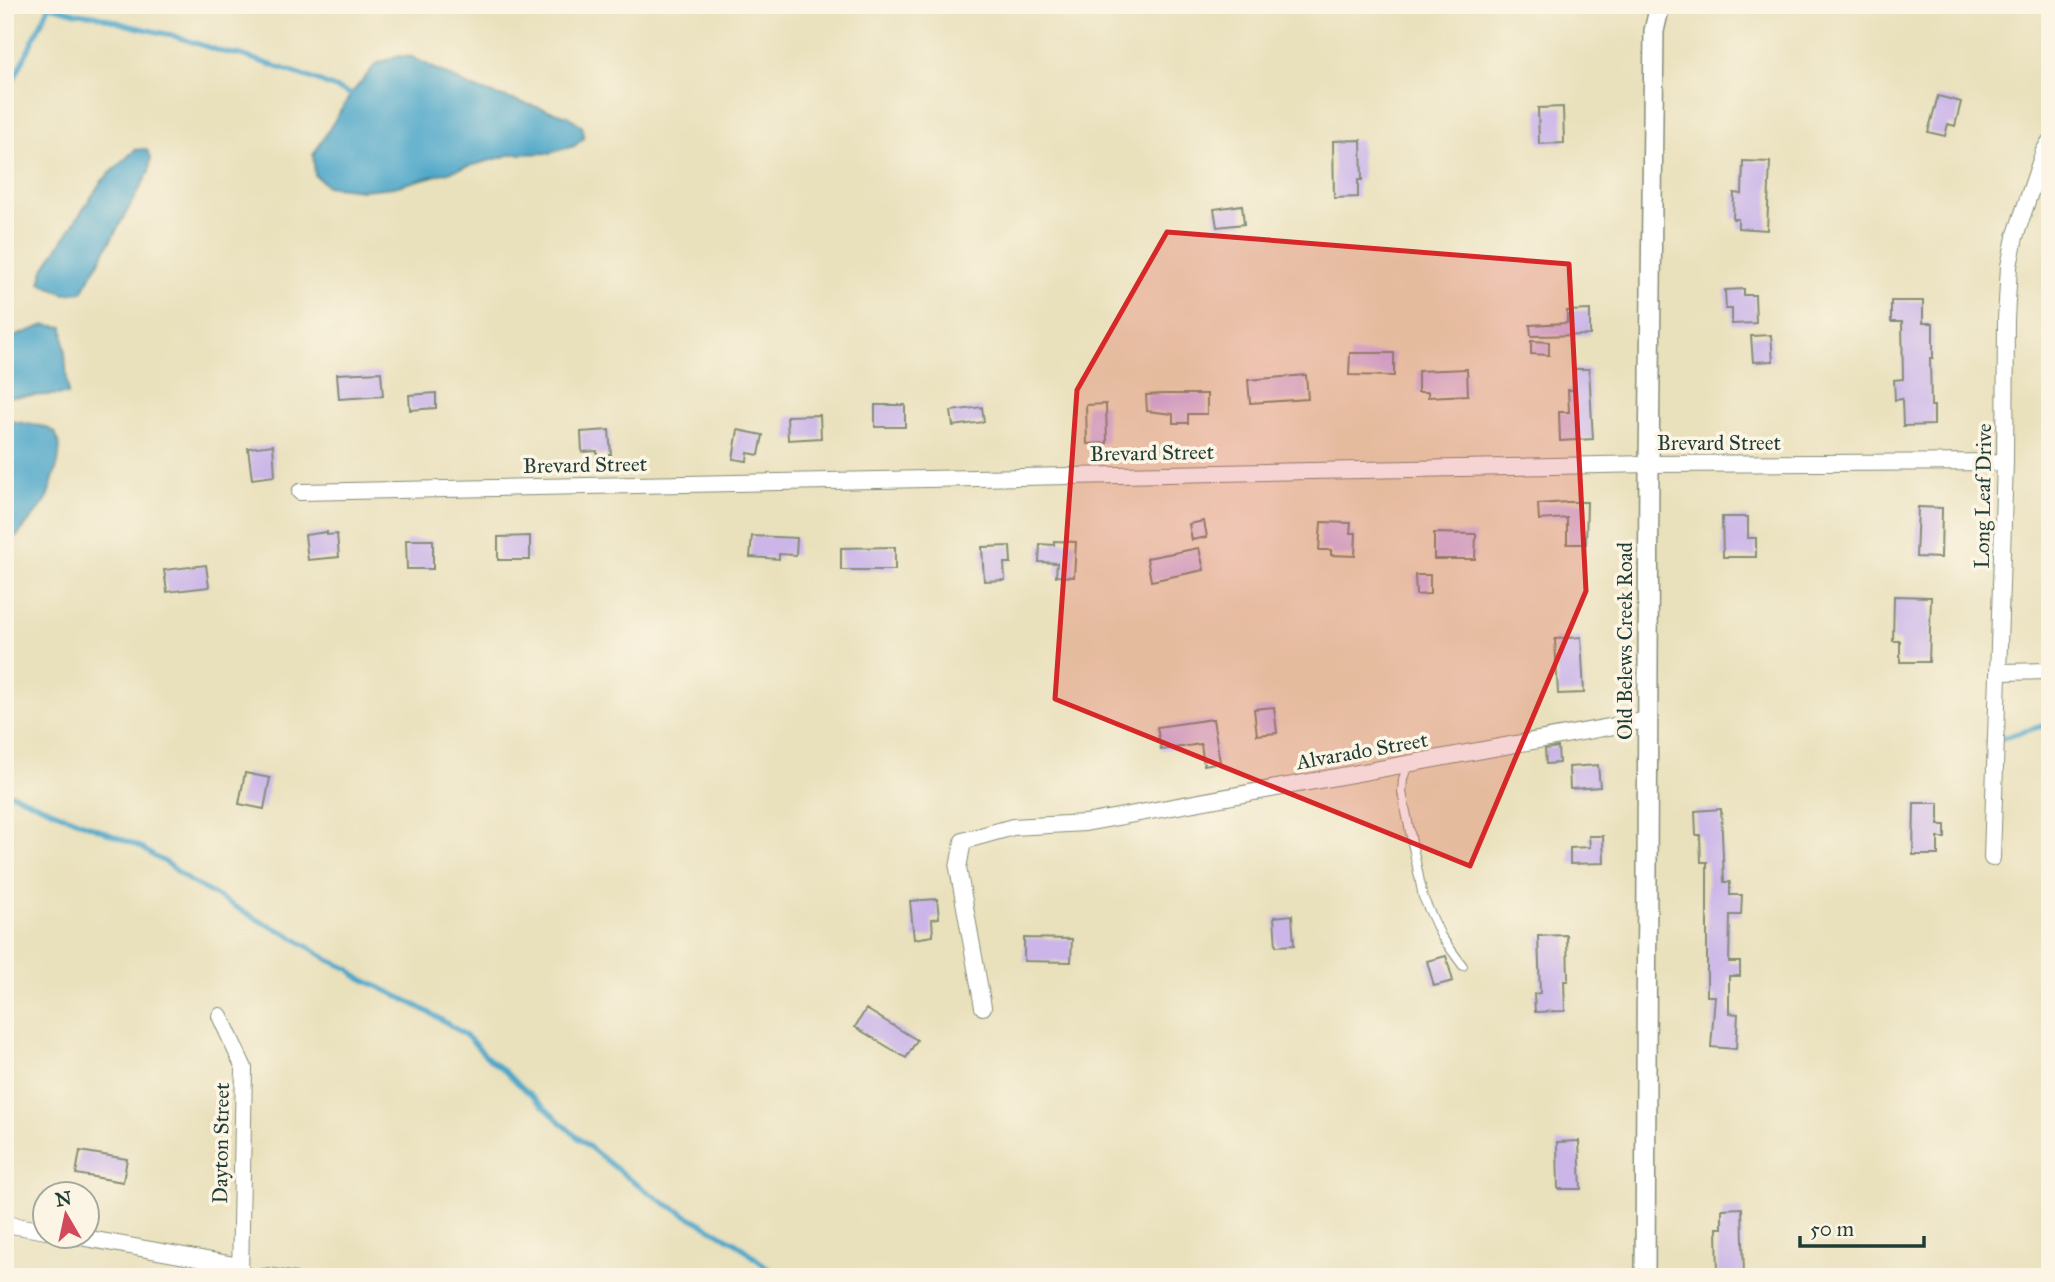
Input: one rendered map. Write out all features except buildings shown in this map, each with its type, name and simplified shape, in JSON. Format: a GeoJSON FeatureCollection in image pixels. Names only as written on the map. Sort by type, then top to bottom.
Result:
{"type":"FeatureCollection","features":[{"type":"Feature","properties":{"kind":"street","name":"Old Belews Creek Road"},"geometry":{"type":"LineString","coordinates":[[1645,1277],[1654,31],[1660,5]]}},
{"type":"Feature","properties":{"kind":"street","name":"Long Leaf Drive"},"geometry":{"type":"LineString","coordinates":[[1993,858],[2006,462],[2006,319],[2009,266],[2015,237],[2050,141]]}},
{"type":"Feature","properties":{"kind":"street","name":"Brevard Street"},"geometry":{"type":"LineString","coordinates":[[300,492],[1649,464],[2006,462]]}},
{"type":"Feature","properties":{"kind":"street"},"geometry":{"type":"LineString","coordinates":[[1999,672],[2050,671]]}},
{"type":"Feature","properties":{"kind":"street","name":"Alvarado Street"},"geometry":{"type":"LineString","coordinates":[[983,1007],[958,867],[963,841],[1013,827],[1085,824],[1647,720]]}},
{"type":"Feature","properties":{"kind":"street","name":"Dayton Street"},"geometry":{"type":"LineString","coordinates":[[220,1016],[244,1068],[241,1273]]}},
{"type":"Feature","properties":{"kind":"street"},"geometry":{"type":"LineString","coordinates":[[5,1224],[32,1229]]}},
{"type":"Feature","properties":{"kind":"street"},"geometry":{"type":"LineString","coordinates":[[102,1243],[241,1273]]}},
{"type":"Feature","properties":{"kind":"lane"},"geometry":{"type":"LineString","coordinates":[[1408,764],[1402,793],[1423,897],[1441,936],[1463,966]]}},
{"type":"Feature","properties":{"kind":"lane"},"geometry":{"type":"LineString","coordinates":[[241,1273],[269,1272],[296,1277]]}},
{"type":"Feature","properties":{"kind":"highlighted area"},"geometry":{"type":"Polygon","coordinates":[[[1167,232],[1569,264],[1586,591],[1470,866],[1055,699],[1077,390],[1167,232]]]}},
{"type":"Feature","properties":{"kind":"water"},"geometry":{"type":"Polygon","coordinates":[[[397,56],[412,57],[473,88],[568,116],[582,126],[584,138],[574,146],[549,153],[513,154],[394,187],[362,190],[327,186],[315,175],[313,155],[351,94],[376,64],[397,56]]]}},
{"type":"Feature","properties":{"kind":"water"},"geometry":{"type":"Polygon","coordinates":[[[146,149],[151,157],[149,172],[82,292],[65,294],[40,283],[45,267],[102,181],[135,150],[146,149]]]}},
{"type":"Feature","properties":{"kind":"water"},"geometry":{"type":"Polygon","coordinates":[[[45,325],[63,327],[68,394],[6,397],[5,340],[45,325]]]}},
{"type":"Feature","properties":{"kind":"water"},"geometry":{"type":"Polygon","coordinates":[[[5,420],[45,427],[55,432],[60,446],[58,463],[46,501],[17,536],[5,539],[5,420]]]}},
{"type":"Feature","properties":{"kind":"waterway"},"geometry":{"type":"LineString","coordinates":[[5,98],[50,5]]}},
{"type":"Feature","properties":{"kind":"waterway"},"geometry":{"type":"LineString","coordinates":[[50,6],[95,15],[241,55],[355,96]]}},
{"type":"Feature","properties":{"kind":"waterway"},"geometry":{"type":"LineString","coordinates":[[1987,743],[2050,722]]}},
{"type":"Feature","properties":{"kind":"waterway"},"geometry":{"type":"LineString","coordinates":[[5,791],[141,847],[188,880],[288,934],[329,960],[349,969],[356,976],[452,1026],[470,1039],[577,1137],[628,1178],[663,1202],[735,1242],[779,1277]]}}]}
